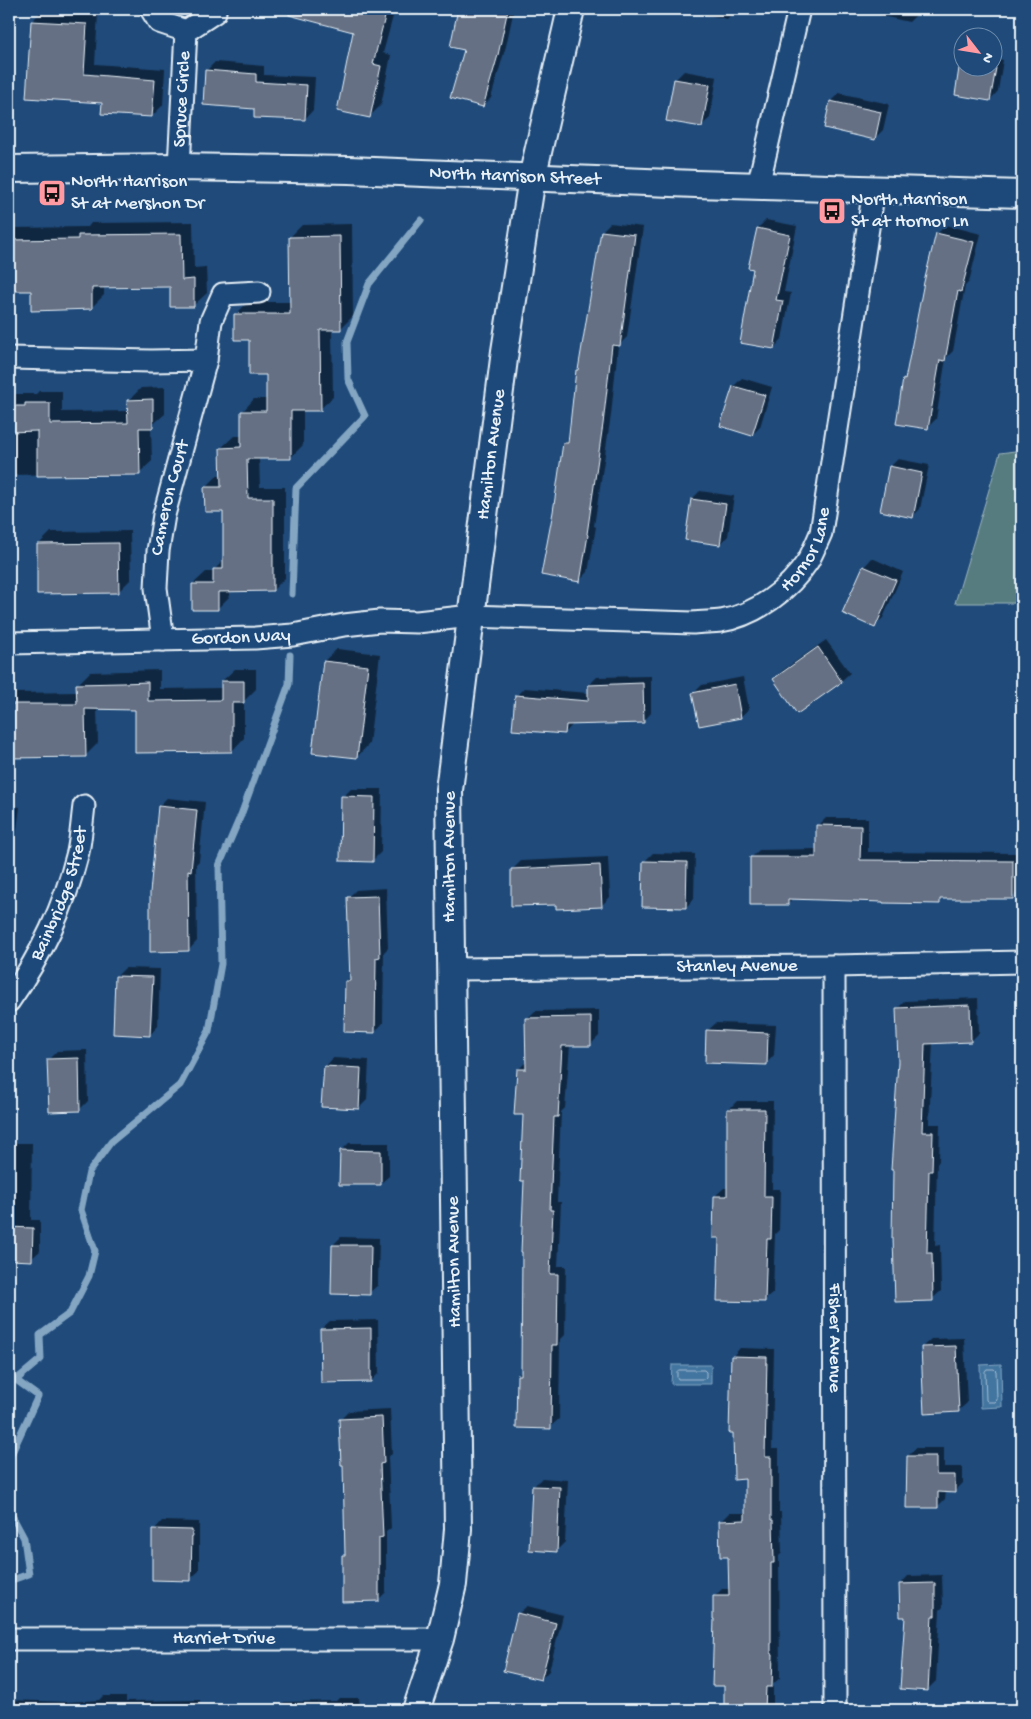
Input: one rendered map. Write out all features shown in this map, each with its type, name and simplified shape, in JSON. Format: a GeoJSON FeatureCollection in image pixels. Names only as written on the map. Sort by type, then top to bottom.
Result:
{"type":"FeatureCollection","features":[{"type":"Feature","properties":{"kind":"street","name":"Spruce Circle"},"geometry":{"type":"LineString","coordinates":[[150,9],[159,22],[186,31]]}},
{"type":"Feature","properties":{"kind":"street","name":"Spruce Circle"},"geometry":{"type":"LineString","coordinates":[[186,31],[216,12],[215,9]]}},
{"type":"Feature","properties":{"kind":"street","name":"Hamilton Avenue"},"geometry":{"type":"LineString","coordinates":[[416,1710],[440,1638],[453,1584],[458,1529],[449,790],[505,352],[532,178],[571,9]]}},
{"type":"Feature","properties":{"kind":"street"},"geometry":{"type":"LineString","coordinates":[[758,186],[798,9]]}},
{"type":"Feature","properties":{"kind":"street","name":"Spruce Circle"},"geometry":{"type":"LineString","coordinates":[[179,167],[186,31]]}},
{"type":"Feature","properties":{"kind":"street","name":"North Harrison Street"},"geometry":{"type":"LineString","coordinates":[[9,169],[179,167],[349,170],[1022,194]]}},
{"type":"Feature","properties":{"kind":"street","name":"Hornor Lane"},"geometry":{"type":"LineString","coordinates":[[471,616],[693,623],[722,620],[750,612],[774,598],[794,580],[809,560],[821,532],[874,189]]}},
{"type":"Feature","properties":{"kind":"street","name":"Cameron Court"},"geometry":{"type":"LineString","coordinates":[[163,640],[156,588],[158,551],[164,514],[206,360],[211,321],[223,294],[259,292]]}},
{"type":"Feature","properties":{"kind":"street"},"geometry":{"type":"LineString","coordinates":[[9,358],[151,361],[206,360]]}},
{"type":"Feature","properties":{"kind":"street","name":"Gordon Way"},"geometry":{"type":"LineString","coordinates":[[9,643],[284,636],[380,621],[417,622],[471,616]]}},
{"type":"Feature","properties":{"kind":"street","name":"Bainbridge Street"},"geometry":{"type":"LineString","coordinates":[[9,1001],[29,973],[48,938],[66,895],[78,850],[84,806]]}},
{"type":"Feature","properties":{"kind":"street","name":"Stanley Avenue"},"geometry":{"type":"LineString","coordinates":[[451,969],[834,966],[1022,962]]}},
{"type":"Feature","properties":{"kind":"street","name":"Fisher Avenue"},"geometry":{"type":"LineString","coordinates":[[834,966],[835,1710]]}},
{"type":"Feature","properties":{"kind":"street","name":"Harriet Drive"},"geometry":{"type":"LineString","coordinates":[[9,1639],[440,1638]]}},
{"type":"Feature","properties":{"kind":"green space"},"geometry":{"type":"Polygon","coordinates":[[[1022,450],[1022,603],[955,603],[1000,453],[1022,450]]]}},
{"type":"Feature","properties":{"kind":"water"},"geometry":{"type":"Polygon","coordinates":[[[1001,1364],[1002,1407],[981,1408],[980,1365],[1001,1364]]]}},
{"type":"Feature","properties":{"kind":"water"},"geometry":{"type":"Polygon","coordinates":[[[672,1365],[711,1365],[711,1384],[671,1384],[672,1365]]]}},
{"type":"Feature","properties":{"kind":"building"},"geometry":{"type":"Polygon","coordinates":[[[289,9],[387,9],[373,64],[381,66],[370,118],[337,111],[353,32],[289,15],[289,9]]]}},
{"type":"Feature","properties":{"kind":"building"},"geometry":{"type":"Polygon","coordinates":[[[458,9],[508,9],[498,55],[483,107],[450,98],[464,50],[450,47],[458,9]]]}},
{"type":"Feature","properties":{"kind":"building"},"geometry":{"type":"Polygon","coordinates":[[[31,21],[87,24],[84,74],[155,80],[152,117],[101,114],[102,103],[26,98],[31,21]]]}},
{"type":"Feature","properties":{"kind":"building"},"geometry":{"type":"Polygon","coordinates":[[[205,70],[256,74],[256,82],[307,85],[305,120],[254,118],[254,109],[203,105],[205,70]]]}},
{"type":"Feature","properties":{"kind":"building"},"geometry":{"type":"Polygon","coordinates":[[[958,78],[994,78],[990,101],[955,95],[958,78]]]}},
{"type":"Feature","properties":{"kind":"building"},"geometry":{"type":"Polygon","coordinates":[[[674,79],[710,85],[702,127],[666,121],[674,79]]]}},
{"type":"Feature","properties":{"kind":"building"},"geometry":{"type":"Polygon","coordinates":[[[830,101],[881,112],[875,140],[824,128],[830,101]]]}},
{"type":"Feature","properties":{"kind":"building"},"geometry":{"type":"Polygon","coordinates":[[[757,228],[790,235],[776,300],[783,301],[774,349],[740,343],[753,269],[748,268],[757,228]]]}},
{"type":"Feature","properties":{"kind":"building"},"geometry":{"type":"Polygon","coordinates":[[[601,231],[635,235],[620,346],[612,345],[603,424],[580,582],[541,575],[563,443],[568,443],[576,370],[578,370],[601,231]]]}},
{"type":"Feature","properties":{"kind":"building"},"geometry":{"type":"Polygon","coordinates":[[[936,233],[974,242],[961,292],[958,291],[945,361],[940,360],[928,429],[896,424],[903,379],[905,380],[924,282],[936,233]]]}},
{"type":"Feature","properties":{"kind":"building"},"geometry":{"type":"Polygon","coordinates":[[[181,234],[182,280],[194,279],[194,307],[170,307],[170,287],[92,288],[92,309],[31,311],[31,291],[9,291],[9,240],[78,239],[78,235],[181,234]]]}},
{"type":"Feature","properties":{"kind":"building"},"geometry":{"type":"Polygon","coordinates":[[[340,236],[341,330],[320,330],[321,411],[291,411],[291,459],[247,459],[248,498],[273,498],[273,591],[218,592],[218,610],[192,610],[192,584],[213,584],[213,569],[223,569],[223,512],[205,512],[204,487],[221,487],[220,448],[241,447],[241,411],[266,411],[266,375],[249,375],[249,340],[234,340],[234,314],[290,314],[289,237],[340,236]]]}},
{"type":"Feature","properties":{"kind":"building"},"geometry":{"type":"Polygon","coordinates":[[[733,386],[765,395],[752,436],[720,426],[733,386]]]}},
{"type":"Feature","properties":{"kind":"building"},"geometry":{"type":"Polygon","coordinates":[[[153,399],[153,428],[139,428],[140,475],[37,476],[37,431],[9,432],[9,406],[25,406],[25,403],[50,403],[50,424],[128,423],[127,400],[153,399]]]}},
{"type":"Feature","properties":{"kind":"building"},"geometry":{"type":"Polygon","coordinates":[[[889,466],[922,473],[913,518],[880,511],[889,466]]]}},
{"type":"Feature","properties":{"kind":"building"},"geometry":{"type":"Polygon","coordinates":[[[691,499],[726,504],[720,545],[685,540],[691,499]]]}},
{"type":"Feature","properties":{"kind":"building"},"geometry":{"type":"Polygon","coordinates":[[[118,543],[119,593],[37,594],[37,544],[118,543]]]}},
{"type":"Feature","properties":{"kind":"building"},"geometry":{"type":"Polygon","coordinates":[[[863,566],[896,580],[875,628],[842,613],[863,566]]]}},
{"type":"Feature","properties":{"kind":"building"},"geometry":{"type":"Polygon","coordinates":[[[818,647],[842,682],[797,714],[773,679],[818,647]]]}},
{"type":"Feature","properties":{"kind":"building"},"geometry":{"type":"Polygon","coordinates":[[[323,661],[368,666],[357,758],[312,753],[323,661]]]}},
{"type":"Feature","properties":{"kind":"building"},"geometry":{"type":"Polygon","coordinates":[[[221,681],[244,681],[244,703],[232,703],[232,752],[135,753],[135,710],[85,709],[86,757],[9,758],[9,704],[77,704],[76,684],[148,682],[148,701],[221,700],[221,681]]]}},
{"type":"Feature","properties":{"kind":"building"},"geometry":{"type":"Polygon","coordinates":[[[643,683],[644,723],[566,725],[565,734],[512,730],[515,695],[588,701],[588,685],[643,683]]]}},
{"type":"Feature","properties":{"kind":"building"},"geometry":{"type":"Polygon","coordinates":[[[735,684],[741,718],[699,726],[692,693],[735,684]]]}},
{"type":"Feature","properties":{"kind":"building"},"geometry":{"type":"Polygon","coordinates":[[[341,796],[374,797],[373,862],[340,861],[341,796]]]}},
{"type":"Feature","properties":{"kind":"building"},"geometry":{"type":"Polygon","coordinates":[[[158,806],[197,810],[191,871],[188,870],[189,951],[150,952],[150,893],[158,806]]]}},
{"type":"Feature","properties":{"kind":"building"},"geometry":{"type":"Polygon","coordinates":[[[816,825],[861,826],[860,860],[1013,861],[1013,899],[940,899],[940,904],[788,899],[788,905],[750,905],[750,857],[816,857],[816,825]]]}},
{"type":"Feature","properties":{"kind":"building"},"geometry":{"type":"Polygon","coordinates":[[[643,861],[687,862],[686,908],[642,907],[643,861]]]}},
{"type":"Feature","properties":{"kind":"building"},"geometry":{"type":"Polygon","coordinates":[[[600,865],[602,907],[556,909],[556,905],[511,906],[511,869],[600,865]]]}},
{"type":"Feature","properties":{"kind":"building"},"geometry":{"type":"Polygon","coordinates":[[[378,896],[380,957],[376,958],[375,1033],[344,1032],[345,981],[350,981],[347,897],[378,896]]]}},
{"type":"Feature","properties":{"kind":"building"},"geometry":{"type":"Polygon","coordinates":[[[115,976],[153,977],[150,1036],[113,1034],[115,976]]]}},
{"type":"Feature","properties":{"kind":"building"},"geometry":{"type":"Polygon","coordinates":[[[970,1005],[971,1042],[925,1044],[922,1132],[933,1132],[932,1171],[929,1171],[927,1253],[932,1253],[933,1301],[895,1302],[892,1238],[893,1170],[891,1170],[898,1062],[896,1008],[970,1005]]]}},
{"type":"Feature","properties":{"kind":"building"},"geometry":{"type":"Polygon","coordinates":[[[591,1017],[591,1046],[562,1046],[558,1117],[554,1117],[550,1210],[553,1210],[550,1274],[558,1274],[557,1345],[552,1345],[551,1429],[516,1428],[517,1375],[521,1375],[521,1252],[524,1181],[520,1181],[523,1115],[514,1115],[517,1069],[526,1069],[525,1018],[591,1017]]]}},
{"type":"Feature","properties":{"kind":"building"},"geometry":{"type":"Polygon","coordinates":[[[706,1030],[768,1033],[767,1065],[705,1063],[706,1030]]]}},
{"type":"Feature","properties":{"kind":"building"},"geometry":{"type":"Polygon","coordinates":[[[79,1058],[80,1111],[49,1112],[47,1059],[79,1058]]]}},
{"type":"Feature","properties":{"kind":"building"},"geometry":{"type":"Polygon","coordinates":[[[324,1066],[361,1068],[359,1109],[321,1107],[324,1066]]]}},
{"type":"Feature","properties":{"kind":"building"},"geometry":{"type":"Polygon","coordinates":[[[727,1109],[765,1109],[764,1197],[772,1197],[771,1239],[767,1239],[765,1302],[717,1301],[719,1238],[713,1238],[714,1196],[727,1196],[727,1109]]]}},
{"type":"Feature","properties":{"kind":"building"},"geometry":{"type":"Polygon","coordinates":[[[340,1150],[381,1151],[381,1185],[339,1185],[340,1150]]]}},
{"type":"Feature","properties":{"kind":"building"},"geometry":{"type":"Polygon","coordinates":[[[9,1227],[33,1228],[32,1261],[9,1260],[9,1227]]]}},
{"type":"Feature","properties":{"kind":"building"},"geometry":{"type":"Polygon","coordinates":[[[332,1245],[371,1245],[370,1295],[331,1294],[332,1245]]]}},
{"type":"Feature","properties":{"kind":"building"},"geometry":{"type":"Polygon","coordinates":[[[371,1328],[371,1382],[321,1383],[320,1329],[371,1328]]]}},
{"type":"Feature","properties":{"kind":"building"},"geometry":{"type":"Polygon","coordinates":[[[956,1346],[959,1412],[924,1414],[921,1347],[956,1346]]]}},
{"type":"Feature","properties":{"kind":"building"},"geometry":{"type":"Polygon","coordinates":[[[731,1356],[767,1357],[765,1457],[771,1457],[771,1520],[773,1520],[774,1563],[771,1563],[772,1687],[766,1687],[765,1710],[724,1710],[724,1686],[712,1686],[713,1596],[729,1596],[728,1557],[720,1557],[719,1521],[745,1520],[745,1479],[734,1480],[733,1433],[729,1433],[731,1356]]]}},
{"type":"Feature","properties":{"kind":"building"},"geometry":{"type":"Polygon","coordinates":[[[382,1417],[384,1463],[380,1464],[383,1537],[379,1538],[379,1601],[342,1602],[342,1555],[345,1555],[343,1465],[341,1465],[339,1419],[382,1417]]]}},
{"type":"Feature","properties":{"kind":"building"},"geometry":{"type":"Polygon","coordinates":[[[907,1456],[936,1456],[936,1475],[955,1475],[955,1493],[938,1492],[938,1508],[906,1508],[907,1456]]]}},
{"type":"Feature","properties":{"kind":"building"},"geometry":{"type":"Polygon","coordinates":[[[532,1486],[560,1487],[557,1552],[529,1550],[532,1486]]]}},
{"type":"Feature","properties":{"kind":"building"},"geometry":{"type":"Polygon","coordinates":[[[152,1529],[192,1530],[191,1581],[152,1580],[152,1529]]]}},
{"type":"Feature","properties":{"kind":"building"},"geometry":{"type":"Polygon","coordinates":[[[935,1583],[935,1616],[932,1616],[928,1691],[900,1689],[905,1617],[900,1617],[899,1584],[935,1583]]]}},
{"type":"Feature","properties":{"kind":"building"},"geometry":{"type":"Polygon","coordinates":[[[517,1613],[556,1623],[541,1680],[503,1671],[517,1613]]]}},
{"type":"Feature","properties":{"kind":"waterway"},"geometry":{"type":"LineString","coordinates":[[292,594],[296,488],[365,416],[348,379],[347,342],[369,284],[421,220]]}},
{"type":"Feature","properties":{"kind":"waterway"},"geometry":{"type":"LineString","coordinates":[[9,1459],[38,1396],[16,1380],[41,1359],[40,1335],[70,1313],[89,1276],[95,1251],[81,1210],[89,1172],[111,1142],[180,1085],[209,1031],[221,964],[219,866],[241,815],[289,684],[290,655]]}},
{"type":"Feature","properties":{"kind":"waterway"},"geometry":{"type":"LineString","coordinates":[[9,1510],[24,1538],[29,1574],[9,1581]]}},
{"type":"Feature","properties":{"kind":"place","name":"North Harrison St at Mershon Dr"},"geometry":{"type":"Point","coordinates":[52,193]}},
{"type":"Feature","properties":{"kind":"place","name":"North Harrison St at Hornor Ln"},"geometry":{"type":"Point","coordinates":[832,211]}}]}
